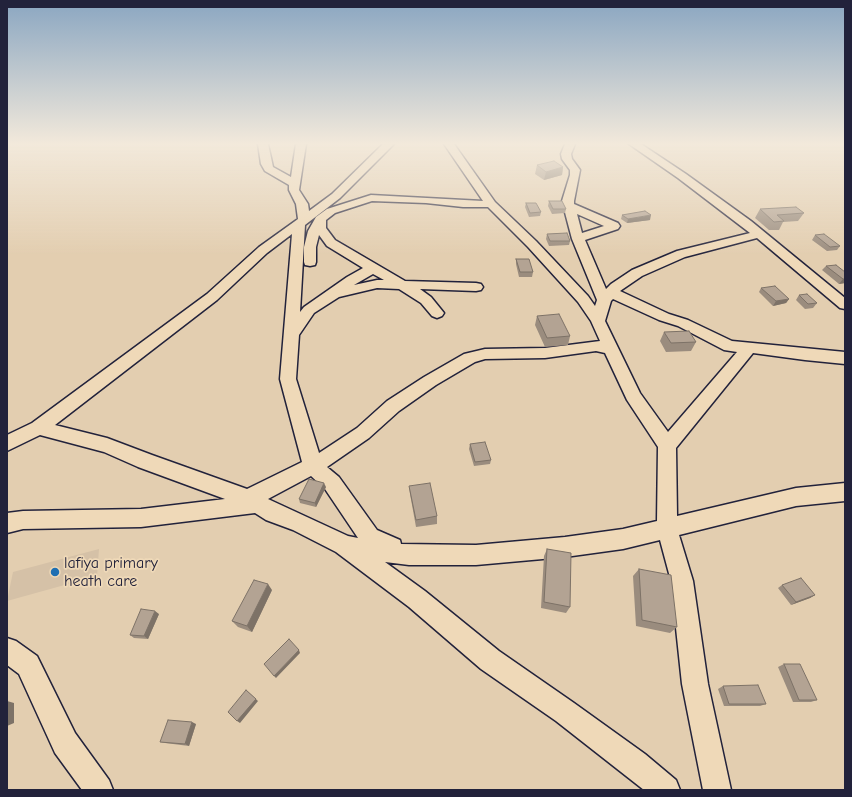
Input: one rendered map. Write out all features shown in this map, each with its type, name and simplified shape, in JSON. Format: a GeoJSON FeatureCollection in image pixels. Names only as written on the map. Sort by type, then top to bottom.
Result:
{"type":"FeatureCollection","features":[{"type":"Feature","properties":{"kind":"street"},"geometry":{"type":"LineString","coordinates":[[291,181],[294,183],[294,190],[302,204],[302,222],[288,379],[313,466],[332,483],[370,537],[409,554]]}},
{"type":"Feature","properties":{"kind":"street"},"geometry":{"type":"LineString","coordinates":[[7,444],[38,428],[212,297],[263,250],[336,196],[351,181]]}},
{"type":"Feature","properties":{"kind":"street"},"geometry":{"type":"LineString","coordinates":[[475,181],[491,204],[560,273],[583,299],[598,321],[633,396],[655,426],[667,446],[667,528],[682,581],[695,684],[717,790]]}},
{"type":"Feature","properties":{"kind":"street"},"geometry":{"type":"LineString","coordinates":[[574,181],[568,195],[569,206],[578,239],[608,296],[664,318],[683,323],[729,346],[845,358]]}},
{"type":"Feature","properties":{"kind":"street"},"geometry":{"type":"LineString","coordinates":[[689,181],[760,234],[845,305]]}},
{"type":"Feature","properties":{"kind":"street"},"geometry":{"type":"LineString","coordinates":[[310,262],[313,237],[320,219],[331,211],[371,198],[426,200],[463,204],[491,204]]}},
{"type":"Feature","properties":{"kind":"street"},"geometry":{"type":"LineString","coordinates":[[569,206],[614,226],[578,239]]}},
{"type":"Feature","properties":{"kind":"street"},"geometry":{"type":"LineString","coordinates":[[320,219],[320,228],[331,243],[344,252],[376,269],[402,285],[426,300],[437,313],[444,300],[470,287],[402,285],[377,284],[334,294]]}},
{"type":"Feature","properties":{"kind":"street"},"geometry":{"type":"LineString","coordinates":[[598,321],[608,296],[616,287],[637,273],[681,254],[760,234]]}},
{"type":"Feature","properties":{"kind":"street"},"geometry":{"type":"LineString","coordinates":[[292,333],[309,310],[352,280],[370,270],[376,269]]}},
{"type":"Feature","properties":{"kind":"street"},"geometry":{"type":"LineString","coordinates":[[7,523],[23,520],[141,518],[252,501],[260,493],[313,466],[346,446],[392,406],[430,381],[470,358],[485,354],[545,353],[564,349],[596,346],[611,348]]}},
{"type":"Feature","properties":{"kind":"street"},"geometry":{"type":"LineString","coordinates":[[667,446],[748,348]]}},
{"type":"Feature","properties":{"kind":"street"},"geometry":{"type":"LineString","coordinates":[[38,428],[108,445],[252,501],[273,513],[300,523],[344,545],[417,599],[490,660],[565,712],[635,764],[666,790]]}},
{"type":"Feature","properties":{"kind":"street"},"geometry":{"type":"LineString","coordinates":[[344,545],[409,554],[476,555],[530,551],[623,539],[796,497],[845,492]]}},
{"type":"Feature","properties":{"kind":"street"},"geometry":{"type":"LineString","coordinates":[[7,650],[28,666],[65,743],[100,790]]}},
{"type":"Feature","properties":{"kind":"shaded area"},"geometry":{"type":"Polygon","coordinates":[[[99,549],[97,576],[7,601],[13,572],[99,549]]]}},
{"type":"Feature","properties":{"kind":"building"},"geometry":{"type":"Polygon","coordinates":[[[549,201],[562,201],[566,209],[553,209],[549,201]]]}},
{"type":"Feature","properties":{"kind":"building"},"geometry":{"type":"Polygon","coordinates":[[[526,203],[536,203],[541,212],[530,213],[526,203]]]}},
{"type":"Feature","properties":{"kind":"building"},"geometry":{"type":"Polygon","coordinates":[[[796,207],[804,213],[777,215],[784,221],[774,222],[760,209],[796,207]]]}},
{"type":"Feature","properties":{"kind":"building"},"geometry":{"type":"Polygon","coordinates":[[[645,211],[651,215],[628,219],[622,215],[645,211]]]}},
{"type":"Feature","properties":{"kind":"building"},"geometry":{"type":"Polygon","coordinates":[[[567,233],[570,241],[550,241],[547,234],[567,233]]]}},
{"type":"Feature","properties":{"kind":"building"},"geometry":{"type":"Polygon","coordinates":[[[824,234],[840,246],[830,247],[815,235],[824,234]]]}},
{"type":"Feature","properties":{"kind":"building"},"geometry":{"type":"Polygon","coordinates":[[[516,259],[529,259],[533,272],[520,272],[516,259]]]}},
{"type":"Feature","properties":{"kind":"building"},"geometry":{"type":"Polygon","coordinates":[[[836,265],[845,272],[845,279],[826,266],[836,265]]]}},
{"type":"Feature","properties":{"kind":"building"},"geometry":{"type":"Polygon","coordinates":[[[775,286],[789,299],[776,301],[761,288],[775,286]]]}},
{"type":"Feature","properties":{"kind":"building"},"geometry":{"type":"Polygon","coordinates":[[[807,294],[817,303],[808,304],[799,295],[807,294]]]}},
{"type":"Feature","properties":{"kind":"building"},"geometry":{"type":"Polygon","coordinates":[[[559,314],[570,336],[547,338],[537,316],[559,314]]]}},
{"type":"Feature","properties":{"kind":"building"},"geometry":{"type":"Polygon","coordinates":[[[689,331],[696,342],[671,343],[664,332],[689,331]]]}},
{"type":"Feature","properties":{"kind":"building"},"geometry":{"type":"Polygon","coordinates":[[[485,442],[491,460],[475,462],[470,444],[485,442]]]}},
{"type":"Feature","properties":{"kind":"building"},"geometry":{"type":"Polygon","coordinates":[[[309,479],[324,483],[315,503],[299,499],[309,479]]]}},
{"type":"Feature","properties":{"kind":"building"},"geometry":{"type":"Polygon","coordinates":[[[430,483],[437,516],[416,520],[409,486],[430,483]]]}},
{"type":"Feature","properties":{"kind":"building"},"geometry":{"type":"Polygon","coordinates":[[[547,549],[571,553],[570,607],[544,602],[547,549]]]}},
{"type":"Feature","properties":{"kind":"building"},"geometry":{"type":"Polygon","coordinates":[[[639,569],[671,575],[677,627],[642,620],[639,569]]]}},
{"type":"Feature","properties":{"kind":"building"},"geometry":{"type":"Polygon","coordinates":[[[801,578],[815,595],[796,602],[782,585],[801,578]]]}},
{"type":"Feature","properties":{"kind":"building"},"geometry":{"type":"Polygon","coordinates":[[[254,580],[268,584],[247,626],[232,621],[254,580]]]}},
{"type":"Feature","properties":{"kind":"building"},"geometry":{"type":"Polygon","coordinates":[[[141,609],[155,611],[144,636],[130,635],[141,609]]]}},
{"type":"Feature","properties":{"kind":"building"},"geometry":{"type":"Polygon","coordinates":[[[289,639],[299,650],[274,676],[264,664],[289,639]]]}},
{"type":"Feature","properties":{"kind":"building"},"geometry":{"type":"Polygon","coordinates":[[[784,664],[800,664],[817,700],[799,700],[784,664]]]}},
{"type":"Feature","properties":{"kind":"building"},"geometry":{"type":"Polygon","coordinates":[[[758,685],[766,704],[729,704],[723,686],[758,685]]]}},
{"type":"Feature","properties":{"kind":"building"},"geometry":{"type":"Polygon","coordinates":[[[246,690],[256,699],[237,721],[228,712],[246,690]]]}},
{"type":"Feature","properties":{"kind":"building"},"geometry":{"type":"Polygon","coordinates":[[[168,720],[192,722],[185,744],[160,742],[168,720]]]}},
{"type":"Feature","properties":{"kind":"place","name":"lafiya primary heath care"},"geometry":{"type":"Point","coordinates":[55,572]}}]}
